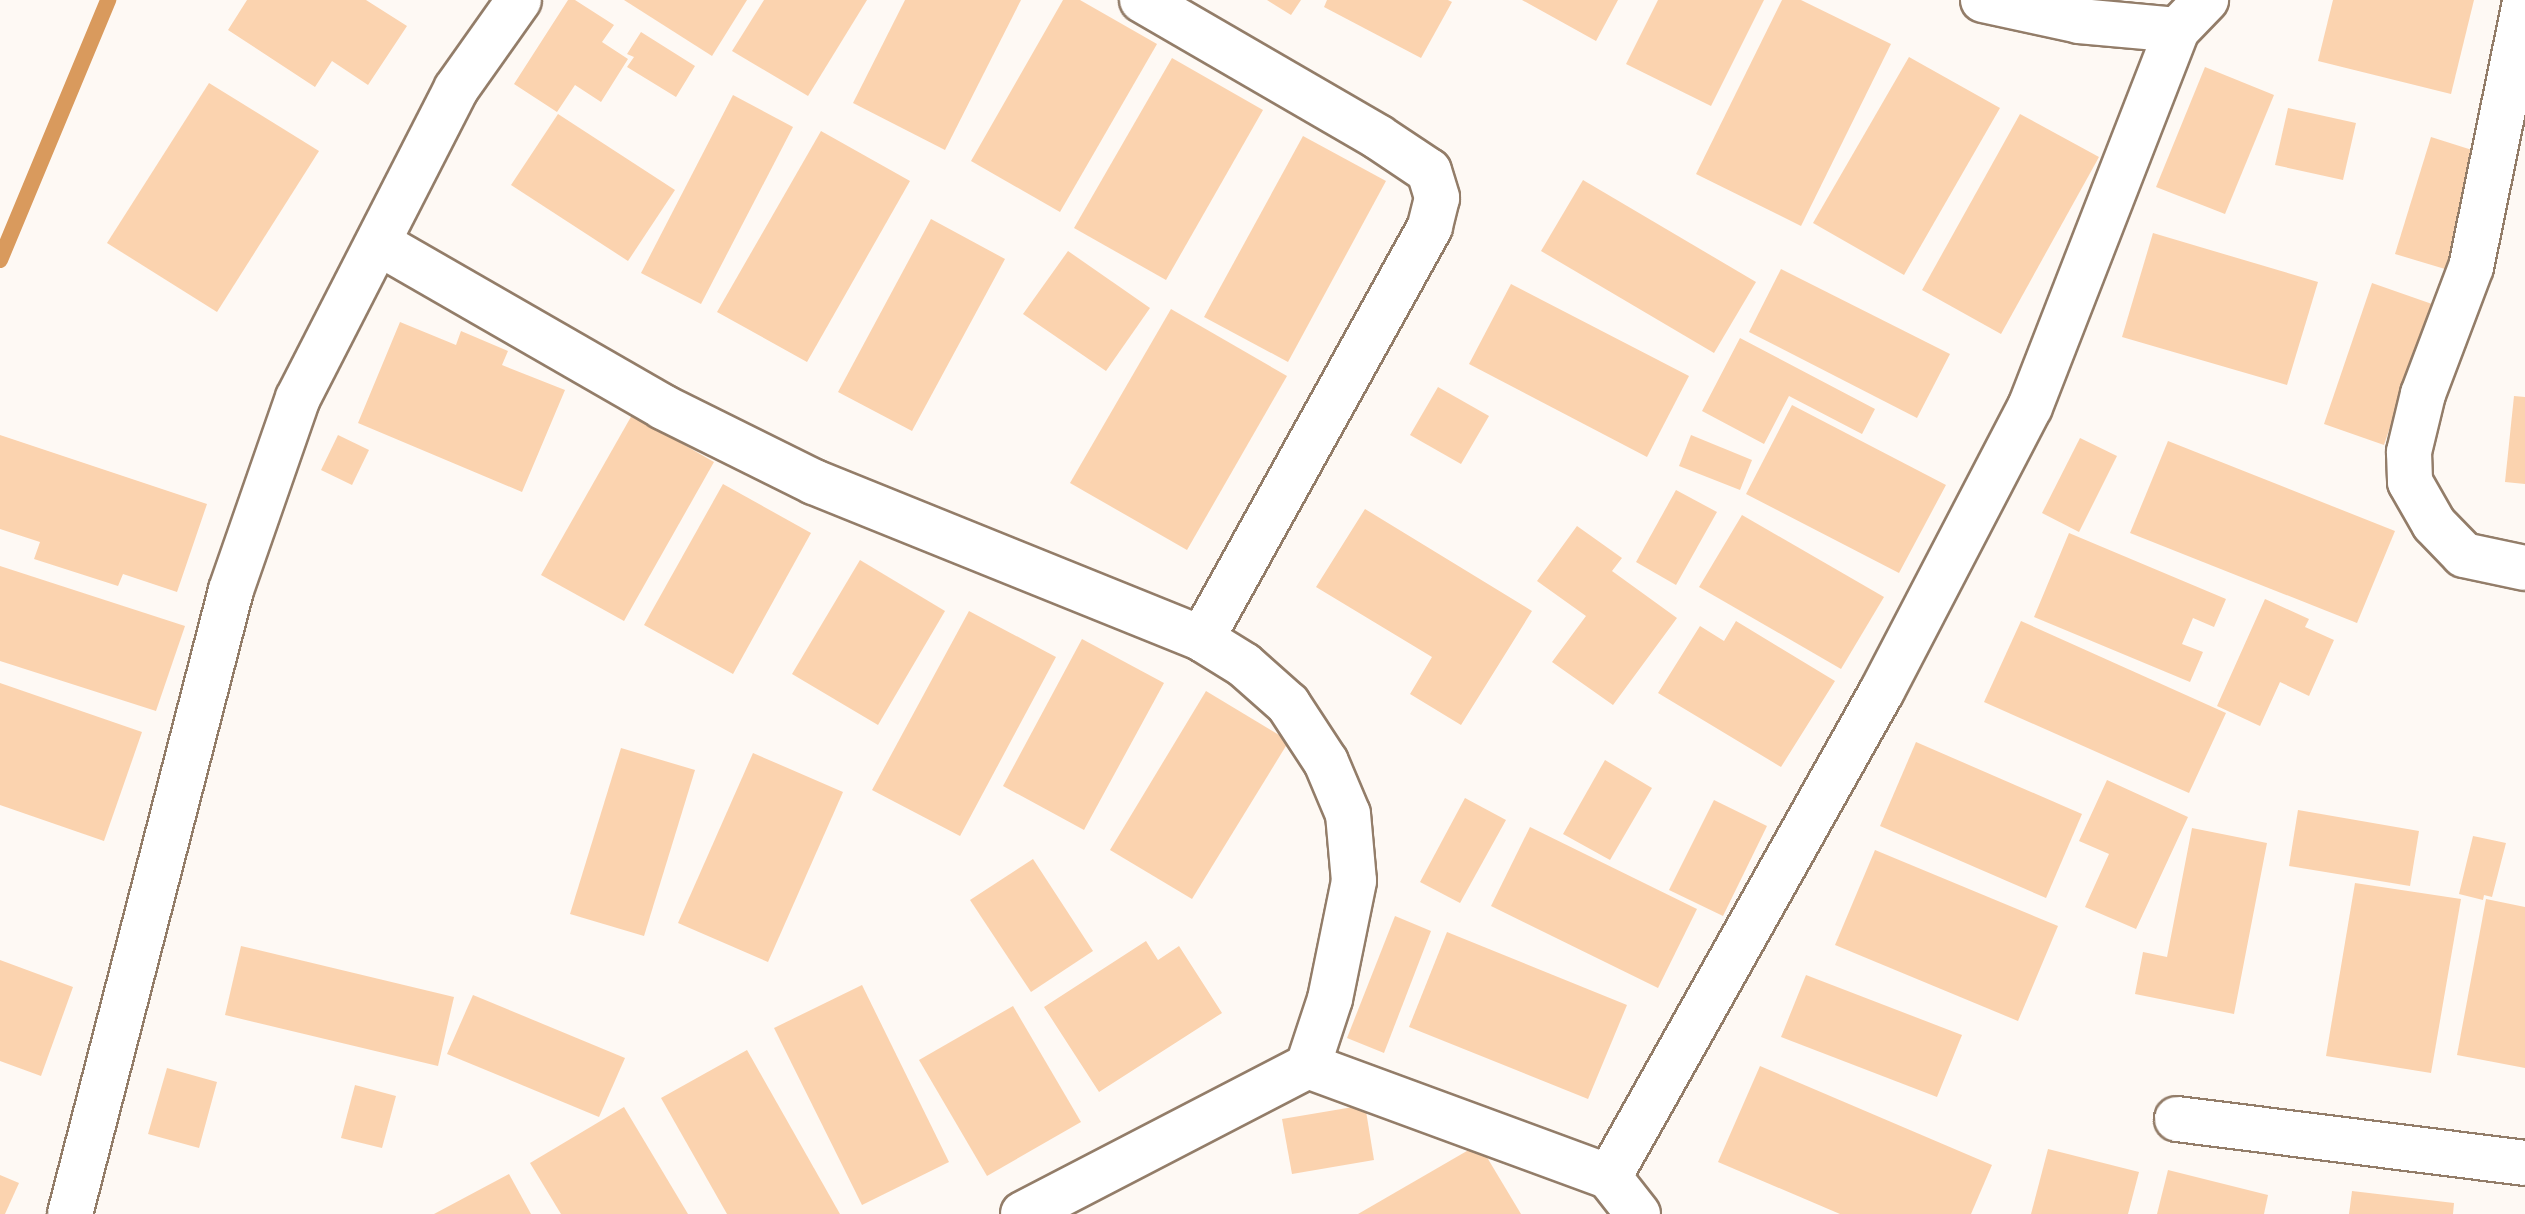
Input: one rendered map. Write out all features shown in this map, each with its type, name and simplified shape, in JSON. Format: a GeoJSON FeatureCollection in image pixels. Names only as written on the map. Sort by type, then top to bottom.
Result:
{"type":"FeatureCollection","features":[{"type":"Feature","properties":{"kind":"street"},"geometry":{"type":"LineString","coordinates":[[70,1214],[231,590],[298,398],[380,244],[456,89],[519,0]]}},
{"type":"Feature","properties":{"kind":"street"},"geometry":{"type":"LineString","coordinates":[[1142,0],[1429,171],[1437,198],[1430,227],[1202,639]]}},
{"type":"Feature","properties":{"kind":"street"},"geometry":{"type":"LineString","coordinates":[[1609,1177],[1882,691],[2030,407],[2191,15],[2079,21],[1983,0]]}},
{"type":"Feature","properties":{"kind":"street"},"geometry":{"type":"LineString","coordinates":[[2525,2],[2471,267],[2423,394],[2409,452],[2410,482],[2434,524],[2464,555],[2525,568]]}},
{"type":"Feature","properties":{"kind":"street"},"geometry":{"type":"LineString","coordinates":[[380,244],[663,407],[814,482],[1202,639],[1244,665],[1288,704],[1326,762],[1348,814],[1354,881],[1330,999],[1308,1066],[1023,1214]]}},
{"type":"Feature","properties":{"kind":"street"},"geometry":{"type":"LineString","coordinates":[[1308,1066],[1609,1177],[1638,1214]]}},
{"type":"Feature","properties":{"kind":"street"},"geometry":{"type":"LineString","coordinates":[[2177,1119],[2525,1163]]}},
{"type":"Feature","properties":{"kind":"building"},"geometry":{"type":"Polygon","coordinates":[[[247,0],[366,0],[407,26],[368,85],[332,61],[315,87],[228,30],[247,0]]]}},
{"type":"Feature","properties":{"kind":"building"},"geometry":{"type":"Polygon","coordinates":[[[568,0],[575,0],[614,25],[602,42],[628,59],[601,102],[575,85],[557,112],[514,84],[568,0]]]}},
{"type":"Feature","properties":{"kind":"building"},"geometry":{"type":"Polygon","coordinates":[[[624,0],[747,0],[712,56],[624,0]]]}},
{"type":"Feature","properties":{"kind":"building"},"geometry":{"type":"Polygon","coordinates":[[[764,0],[867,0],[808,96],[732,51],[764,0]]]}},
{"type":"Feature","properties":{"kind":"building"},"geometry":{"type":"Polygon","coordinates":[[[905,0],[1021,0],[945,150],[853,103],[905,0]]]}},
{"type":"Feature","properties":{"kind":"building"},"geometry":{"type":"Polygon","coordinates":[[[1063,0],[1080,0],[1157,44],[1060,212],[971,161],[1063,0]]]}},
{"type":"Feature","properties":{"kind":"building"},"geometry":{"type":"Polygon","coordinates":[[[1267,0],[1301,0],[1291,15],[1267,0]]]}},
{"type":"Feature","properties":{"kind":"building"},"geometry":{"type":"Polygon","coordinates":[[[1327,0],[1452,2],[1421,58],[1324,7],[1327,0]]]}},
{"type":"Feature","properties":{"kind":"building"},"geometry":{"type":"Polygon","coordinates":[[[1522,0],[1618,0],[1596,41],[1522,0]]]}},
{"type":"Feature","properties":{"kind":"building"},"geometry":{"type":"Polygon","coordinates":[[[1658,0],[1764,0],[1711,106],[1626,64],[1658,0]]]}},
{"type":"Feature","properties":{"kind":"building"},"geometry":{"type":"Polygon","coordinates":[[[1782,0],[1801,0],[1891,44],[1801,226],[1696,174],[1782,0]]]}},
{"type":"Feature","properties":{"kind":"building"},"geometry":{"type":"Polygon","coordinates":[[[2333,0],[2474,0],[2451,94],[2318,61],[2333,0]]]}},
{"type":"Feature","properties":{"kind":"building"},"geometry":{"type":"Polygon","coordinates":[[[641,32],[695,66],[676,97],[627,67],[634,57],[627,54],[641,32]]]}},
{"type":"Feature","properties":{"kind":"building"},"geometry":{"type":"Polygon","coordinates":[[[1909,57],[2000,108],[1904,275],[1813,223],[1909,57]]]}},
{"type":"Feature","properties":{"kind":"building"},"geometry":{"type":"Polygon","coordinates":[[[1172,58],[1263,110],[1166,280],[1074,228],[1172,58]]]}},
{"type":"Feature","properties":{"kind":"building"},"geometry":{"type":"Polygon","coordinates":[[[2205,67],[2274,95],[2225,214],[2156,187],[2205,67]]]}},
{"type":"Feature","properties":{"kind":"building"},"geometry":{"type":"Polygon","coordinates":[[[209,83],[319,151],[217,312],[107,243],[209,83]]]}},
{"type":"Feature","properties":{"kind":"building"},"geometry":{"type":"Polygon","coordinates":[[[733,95],[793,127],[701,304],[641,273],[733,95]]]}},
{"type":"Feature","properties":{"kind":"building"},"geometry":{"type":"Polygon","coordinates":[[[2288,108],[2356,123],[2343,180],[2275,165],[2288,108]]]}},
{"type":"Feature","properties":{"kind":"building"},"geometry":{"type":"Polygon","coordinates":[[[558,114],[675,190],[628,261],[511,185],[558,114]]]}},
{"type":"Feature","properties":{"kind":"building"},"geometry":{"type":"Polygon","coordinates":[[[2020,114],[2099,157],[2001,334],[1922,290],[2020,114]]]}},
{"type":"Feature","properties":{"kind":"building"},"geometry":{"type":"Polygon","coordinates":[[[821,131],[910,181],[807,362],[717,312],[821,131]]]}},
{"type":"Feature","properties":{"kind":"building"},"geometry":{"type":"Polygon","coordinates":[[[1303,136],[1386,181],[1288,362],[1204,317],[1303,136]]]}},
{"type":"Feature","properties":{"kind":"building"},"geometry":{"type":"Polygon","coordinates":[[[2431,137],[2491,156],[2455,272],[2395,254],[2431,137]]]}},
{"type":"Feature","properties":{"kind":"building"},"geometry":{"type":"Polygon","coordinates":[[[1583,180],[1756,282],[1714,353],[1541,251],[1583,180]]]}},
{"type":"Feature","properties":{"kind":"building"},"geometry":{"type":"Polygon","coordinates":[[[931,219],[1005,259],[912,431],[838,392],[931,219]]]}},
{"type":"Feature","properties":{"kind":"building"},"geometry":{"type":"Polygon","coordinates":[[[2153,233],[2318,282],[2287,385],[2122,337],[2153,233]]]}},
{"type":"Feature","properties":{"kind":"building"},"geometry":{"type":"Polygon","coordinates":[[[1068,251],[1150,308],[1106,371],[1023,314],[1068,251]]]}},
{"type":"Feature","properties":{"kind":"building"},"geometry":{"type":"Polygon","coordinates":[[[1781,269],[1950,354],[1917,418],[1749,332],[1781,269]]]}},
{"type":"Feature","properties":{"kind":"building"},"geometry":{"type":"Polygon","coordinates":[[[2372,283],[2432,304],[2384,445],[2324,424],[2372,283]]]}},
{"type":"Feature","properties":{"kind":"building"},"geometry":{"type":"Polygon","coordinates":[[[1511,284],[1689,376],[1647,457],[1469,364],[1511,284]]]}},
{"type":"Feature","properties":{"kind":"building"},"geometry":{"type":"Polygon","coordinates":[[[1171,309],[1287,376],[1187,550],[1070,483],[1171,309]]]}},
{"type":"Feature","properties":{"kind":"building"},"geometry":{"type":"Polygon","coordinates":[[[400,322],[456,345],[461,331],[508,351],[502,365],[565,390],[522,492],[358,423],[400,322]]]}},
{"type":"Feature","properties":{"kind":"building"},"geometry":{"type":"Polygon","coordinates":[[[1740,338],[1875,409],[1862,434],[1789,396],[1764,444],[1702,411],[1740,338]]]}},
{"type":"Feature","properties":{"kind":"building"},"geometry":{"type":"Polygon","coordinates":[[[1438,387],[1489,416],[1461,464],[1410,435],[1438,387]]]}},
{"type":"Feature","properties":{"kind":"building"},"geometry":{"type":"Polygon","coordinates":[[[2514,396],[2525,397],[2525,484],[2505,482],[2514,396]]]}},
{"type":"Feature","properties":{"kind":"building"},"geometry":{"type":"Polygon","coordinates":[[[1792,405],[1946,485],[1899,573],[1746,494],[1792,405]]]}},
{"type":"Feature","properties":{"kind":"building"},"geometry":{"type":"Polygon","coordinates":[[[632,415],[714,462],[624,621],[541,575],[632,415]]]}},
{"type":"Feature","properties":{"kind":"building"},"geometry":{"type":"Polygon","coordinates":[[[0,435],[207,504],[177,592],[123,574],[118,586],[34,559],[40,542],[0,529],[0,435]]]}},
{"type":"Feature","properties":{"kind":"building"},"geometry":{"type":"Polygon","coordinates":[[[338,435],[369,450],[352,485],[321,470],[338,435]]]}},
{"type":"Feature","properties":{"kind":"building"},"geometry":{"type":"Polygon","coordinates":[[[1691,435],[1752,460],[1740,490],[1679,466],[1691,435]]]}},
{"type":"Feature","properties":{"kind":"building"},"geometry":{"type":"Polygon","coordinates":[[[2080,438],[2117,456],[2079,532],[2042,513],[2080,438]]]}},
{"type":"Feature","properties":{"kind":"building"},"geometry":{"type":"Polygon","coordinates":[[[2168,441],[2395,531],[2357,623],[2130,533],[2168,441]]]}},
{"type":"Feature","properties":{"kind":"building"},"geometry":{"type":"Polygon","coordinates":[[[723,484],[811,533],[733,674],[644,625],[723,484]]]}},
{"type":"Feature","properties":{"kind":"building"},"geometry":{"type":"Polygon","coordinates":[[[1676,490],[1717,512],[1676,585],[1636,562],[1676,490]]]}},
{"type":"Feature","properties":{"kind":"building"},"geometry":{"type":"Polygon","coordinates":[[[1365,509],[1532,611],[1461,725],[1410,694],[1432,657],[1316,587],[1365,509]]]}},
{"type":"Feature","properties":{"kind":"building"},"geometry":{"type":"Polygon","coordinates":[[[1742,515],[1884,597],[1841,669],[1699,587],[1742,515]]]}},
{"type":"Feature","properties":{"kind":"building"},"geometry":{"type":"Polygon","coordinates":[[[1577,526],[1622,558],[1612,571],[1677,618],[1613,705],[1552,662],[1586,616],[1537,581],[1577,526]]]}},
{"type":"Feature","properties":{"kind":"building"},"geometry":{"type":"Polygon","coordinates":[[[2069,533],[2226,599],[2214,627],[2193,618],[2182,644],[2203,652],[2190,682],[2034,617],[2069,533]]]}},
{"type":"Feature","properties":{"kind":"building"},"geometry":{"type":"Polygon","coordinates":[[[860,560],[945,611],[878,725],[792,674],[860,560]]]}},
{"type":"Feature","properties":{"kind":"building"},"geometry":{"type":"Polygon","coordinates":[[[0,566],[185,626],[156,711],[0,661],[0,566]]]}},
{"type":"Feature","properties":{"kind":"building"},"geometry":{"type":"Polygon","coordinates":[[[2265,599],[2309,619],[2305,627],[2334,640],[2309,696],[2280,682],[2260,726],[2217,706],[2265,599]]]}},
{"type":"Feature","properties":{"kind":"building"},"geometry":{"type":"Polygon","coordinates":[[[969,611],[1056,657],[960,836],[872,790],[969,611]]]}},
{"type":"Feature","properties":{"kind":"building"},"geometry":{"type":"Polygon","coordinates":[[[1736,621],[1835,681],[1781,767],[1658,693],[1700,626],[1724,641],[1736,621]]]}},
{"type":"Feature","properties":{"kind":"building"},"geometry":{"type":"Polygon","coordinates":[[[2021,621],[2226,713],[2189,793],[1984,702],[2021,621]]]}},
{"type":"Feature","properties":{"kind":"building"},"geometry":{"type":"Polygon","coordinates":[[[1082,639],[1164,683],[1084,830],[1003,786],[1082,639]]]}},
{"type":"Feature","properties":{"kind":"building"},"geometry":{"type":"Polygon","coordinates":[[[0,683],[142,732],[104,841],[0,805],[0,683]]]}},
{"type":"Feature","properties":{"kind":"building"},"geometry":{"type":"Polygon","coordinates":[[[1206,691],[1289,741],[1192,899],[1110,850],[1206,691]]]}},
{"type":"Feature","properties":{"kind":"building"},"geometry":{"type":"Polygon","coordinates":[[[1916,742],[2082,814],[2046,898],[1880,826],[1916,742]]]}},
{"type":"Feature","properties":{"kind":"building"},"geometry":{"type":"Polygon","coordinates":[[[621,748],[695,770],[644,936],[570,914],[621,748]]]}},
{"type":"Feature","properties":{"kind":"building"},"geometry":{"type":"Polygon","coordinates":[[[753,753],[843,792],[768,962],[678,923],[753,753]]]}},
{"type":"Feature","properties":{"kind":"building"},"geometry":{"type":"Polygon","coordinates":[[[1605,760],[1652,788],[1610,860],[1563,834],[1605,760]]]}},
{"type":"Feature","properties":{"kind":"building"},"geometry":{"type":"Polygon","coordinates":[[[2107,780],[2188,817],[2136,929],[2085,907],[2109,854],[2079,841],[2107,780]]]}},
{"type":"Feature","properties":{"kind":"building"},"geometry":{"type":"Polygon","coordinates":[[[1465,798],[1506,820],[1460,903],[1420,882],[1465,798]]]}},
{"type":"Feature","properties":{"kind":"building"},"geometry":{"type":"Polygon","coordinates":[[[1714,800],[1767,826],[1723,916],[1669,890],[1714,800]]]}},
{"type":"Feature","properties":{"kind":"building"},"geometry":{"type":"Polygon","coordinates":[[[2298,810],[2419,831],[2410,886],[2289,866],[2298,810]]]}},
{"type":"Feature","properties":{"kind":"building"},"geometry":{"type":"Polygon","coordinates":[[[1530,827],[1697,909],[1658,988],[1491,906],[1530,827]]]}},
{"type":"Feature","properties":{"kind":"building"},"geometry":{"type":"Polygon","coordinates":[[[2192,828],[2267,843],[2234,1014],[2135,994],[2143,952],[2167,957],[2192,828]]]}},
{"type":"Feature","properties":{"kind":"building"},"geometry":{"type":"Polygon","coordinates":[[[2473,836],[2506,843],[2492,897],[2484,895],[2483,900],[2459,894],[2473,836]]]}},
{"type":"Feature","properties":{"kind":"building"},"geometry":{"type":"Polygon","coordinates":[[[1875,850],[2058,926],[2018,1021],[1835,945],[1875,850]]]}},
{"type":"Feature","properties":{"kind":"building"},"geometry":{"type":"Polygon","coordinates":[[[1033,859],[1093,951],[1031,992],[970,900],[1033,859]]]}},
{"type":"Feature","properties":{"kind":"building"},"geometry":{"type":"Polygon","coordinates":[[[2355,883],[2461,899],[2431,1073],[2326,1056],[2355,883]]]}},
{"type":"Feature","properties":{"kind":"building"},"geometry":{"type":"Polygon","coordinates":[[[2486,899],[2525,907],[2525,1068],[2457,1055],[2486,899]]]}},
{"type":"Feature","properties":{"kind":"building"},"geometry":{"type":"Polygon","coordinates":[[[1395,916],[1431,931],[1384,1053],[1347,1038],[1395,916]]]}},
{"type":"Feature","properties":{"kind":"building"},"geometry":{"type":"Polygon","coordinates":[[[1447,932],[1627,1005],[1588,1099],[1409,1027],[1447,932]]]}},
{"type":"Feature","properties":{"kind":"building"},"geometry":{"type":"Polygon","coordinates":[[[1146,941],[1158,960],[1179,946],[1222,1013],[1099,1092],[1044,1007],[1146,941]]]}},
{"type":"Feature","properties":{"kind":"building"},"geometry":{"type":"Polygon","coordinates":[[[241,946],[454,997],[438,1066],[225,1015],[241,946]]]}},
{"type":"Feature","properties":{"kind":"building"},"geometry":{"type":"Polygon","coordinates":[[[0,960],[73,987],[41,1076],[0,1061],[0,960]]]}},
{"type":"Feature","properties":{"kind":"building"},"geometry":{"type":"Polygon","coordinates":[[[1806,975],[1962,1035],[1937,1097],[1781,1037],[1806,975]]]}},
{"type":"Feature","properties":{"kind":"building"},"geometry":{"type":"Polygon","coordinates":[[[862,985],[949,1162],[862,1205],[774,1028],[862,985]]]}},
{"type":"Feature","properties":{"kind":"building"},"geometry":{"type":"Polygon","coordinates":[[[473,995],[625,1058],[599,1117],[447,1054],[473,995]]]}},
{"type":"Feature","properties":{"kind":"building"},"geometry":{"type":"Polygon","coordinates":[[[1013,1006],[1081,1122],[987,1176],[919,1060],[1013,1006]]]}},
{"type":"Feature","properties":{"kind":"building"},"geometry":{"type":"Polygon","coordinates":[[[747,1050],[840,1214],[727,1214],[661,1098],[747,1050]]]}},
{"type":"Feature","properties":{"kind":"building"},"geometry":{"type":"Polygon","coordinates":[[[1760,1066],[1992,1165],[1971,1214],[1840,1214],[1718,1162],[1760,1066]]]}},
{"type":"Feature","properties":{"kind":"building"},"geometry":{"type":"Polygon","coordinates":[[[167,1068],[217,1082],[199,1148],[148,1134],[167,1068]]]}},
{"type":"Feature","properties":{"kind":"building"},"geometry":{"type":"Polygon","coordinates":[[[355,1085],[396,1096],[382,1148],[341,1138],[355,1085]]]}},
{"type":"Feature","properties":{"kind":"building"},"geometry":{"type":"Polygon","coordinates":[[[1365,1105],[1374,1160],[1292,1174],[1282,1119],[1365,1105]]]}},
{"type":"Feature","properties":{"kind":"building"},"geometry":{"type":"Polygon","coordinates":[[[624,1107],[688,1214],[561,1214],[530,1163],[624,1107]]]}},
{"type":"Feature","properties":{"kind":"building"},"geometry":{"type":"Polygon","coordinates":[[[1479,1144],[1521,1214],[1358,1214],[1479,1144]]]}},
{"type":"Feature","properties":{"kind":"building"},"geometry":{"type":"Polygon","coordinates":[[[2048,1149],[2139,1172],[2128,1214],[2031,1214],[2048,1149]]]}},
{"type":"Feature","properties":{"kind":"building"},"geometry":{"type":"Polygon","coordinates":[[[2168,1170],[2268,1195],[2264,1214],[2157,1214],[2168,1170]]]}},
{"type":"Feature","properties":{"kind":"building"},"geometry":{"type":"Polygon","coordinates":[[[509,1174],[531,1214],[434,1214],[509,1174]]]}},
{"type":"Feature","properties":{"kind":"building"},"geometry":{"type":"Polygon","coordinates":[[[0,1175],[19,1183],[5,1214],[0,1214],[0,1175]]]}},
{"type":"Feature","properties":{"kind":"building"},"geometry":{"type":"Polygon","coordinates":[[[2352,1191],[2454,1203],[2453,1214],[2349,1214],[2352,1191]]]}},
{"type":"Feature","properties":{"kind":"waterway"},"geometry":{"type":"LineString","coordinates":[[0,260],[108,0]]}}]}
